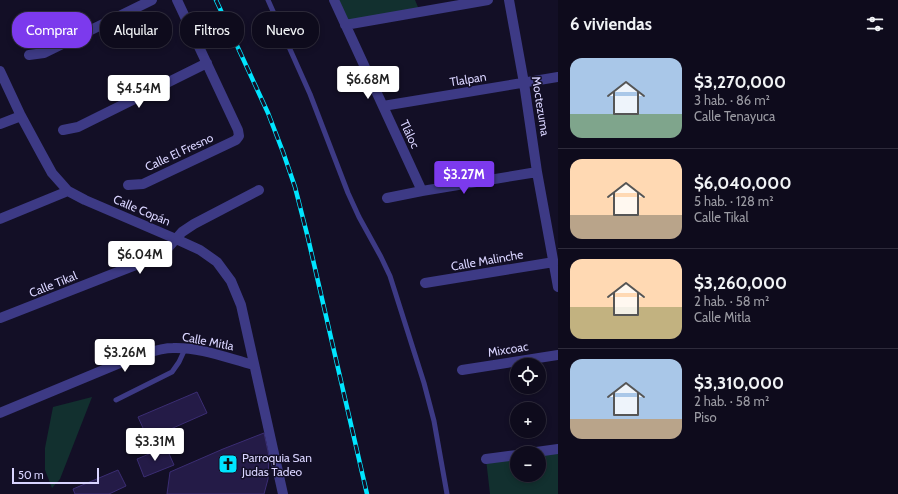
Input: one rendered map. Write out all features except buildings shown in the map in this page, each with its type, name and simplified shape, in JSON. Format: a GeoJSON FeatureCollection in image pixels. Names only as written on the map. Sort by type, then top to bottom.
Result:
{"type":"FeatureCollection","features":[{"type":"Feature","properties":{"kind":"street"},"geometry":{"type":"LineString","coordinates":[[29,55],[44,53],[152,0]]}},
{"type":"Feature","properties":{"kind":"street"},"geometry":{"type":"LineString","coordinates":[[63,130],[78,127],[207,63],[177,0]]}},
{"type":"Feature","properties":{"kind":"street","name":"Tláloc"},"geometry":{"type":"LineString","coordinates":[[334,0],[422,191]]}},
{"type":"Feature","properties":{"kind":"street"},"geometry":{"type":"LineString","coordinates":[[345,25],[488,0]]}},
{"type":"Feature","properties":{"kind":"street","name":"Moctezuma"},"geometry":{"type":"LineString","coordinates":[[509,0],[524,83],[537,172],[558,287]]}},
{"type":"Feature","properties":{"kind":"street","name":"Calle El Fresno"},"geometry":{"type":"LineString","coordinates":[[128,185],[143,184],[236,140],[239,136],[238,130],[207,63]]}},
{"type":"Feature","properties":{"kind":"street","name":"Calle Copán"},"geometry":{"type":"LineString","coordinates":[[0,71],[21,116],[52,173],[68,191],[85,200],[176,238],[200,250],[217,262],[231,281],[241,305],[283,494]]}},
{"type":"Feature","properties":{"kind":"street","name":"Tlalpan"},"geometry":{"type":"LineString","coordinates":[[383,106],[558,77]]}},
{"type":"Feature","properties":{"kind":"street"},"geometry":{"type":"LineString","coordinates":[[0,124],[21,116]]}},
{"type":"Feature","properties":{"kind":"street"},"geometry":{"type":"LineString","coordinates":[[387,198],[537,172]]}},
{"type":"Feature","properties":{"kind":"street","name":"Calle Tikal"},"geometry":{"type":"LineString","coordinates":[[0,318],[151,259],[160,254],[182,232],[194,224],[259,190]]}},
{"type":"Feature","properties":{"kind":"street"},"geometry":{"type":"LineString","coordinates":[[0,219],[68,191]]}},
{"type":"Feature","properties":{"kind":"street","name":"Calle Malinche"},"geometry":{"type":"LineString","coordinates":[[425,283],[554,262]]}},
{"type":"Feature","properties":{"kind":"street","name":"Calle Mitla"},"geometry":{"type":"LineString","coordinates":[[0,413],[137,356],[154,351],[172,348],[185,348],[211,353],[254,365]]}},
{"type":"Feature","properties":{"kind":"street","name":"Mixcoac"},"geometry":{"type":"LineString","coordinates":[[462,370],[558,355]]}},
{"type":"Feature","properties":{"kind":"street"},"geometry":{"type":"LineString","coordinates":[[546,451],[558,449]]}},
{"type":"Feature","properties":{"kind":"street"},"geometry":{"type":"LineString","coordinates":[[486,459],[510,456]]}},
{"type":"Feature","properties":{"kind":"lane"},"geometry":{"type":"LineString","coordinates":[[268,0],[318,112],[348,194],[390,276],[424,383],[434,421],[446,494]]}},
{"type":"Feature","properties":{"kind":"lane"},"geometry":{"type":"LineString","coordinates":[[116,400],[172,372],[179,362],[185,348]]}},
{"type":"Feature","properties":{"kind":"green space"},"geometry":{"type":"Polygon","coordinates":[[[334,0],[415,0],[420,12],[345,25],[334,0]]]}},
{"type":"Feature","properties":{"kind":"green space"},"geometry":{"type":"Polygon","coordinates":[[[92,397],[60,479],[52,488],[45,470],[45,448],[53,407],[92,397]]]}},
{"type":"Feature","properties":{"kind":"green space"},"geometry":{"type":"Polygon","coordinates":[[[558,449],[558,494],[490,494],[486,459],[510,456],[510,482],[546,482],[546,452],[558,449]]]}},
{"type":"Feature","properties":{"kind":"railway"},"geometry":{"type":"LineString","coordinates":[[216,0],[268,113],[295,187],[367,494]]}},
{"type":"Feature","properties":{"kind":"place","name":"Parroquia San Judas Tadeo"},"geometry":{"type":"Point","coordinates":[228,464]}}]}
